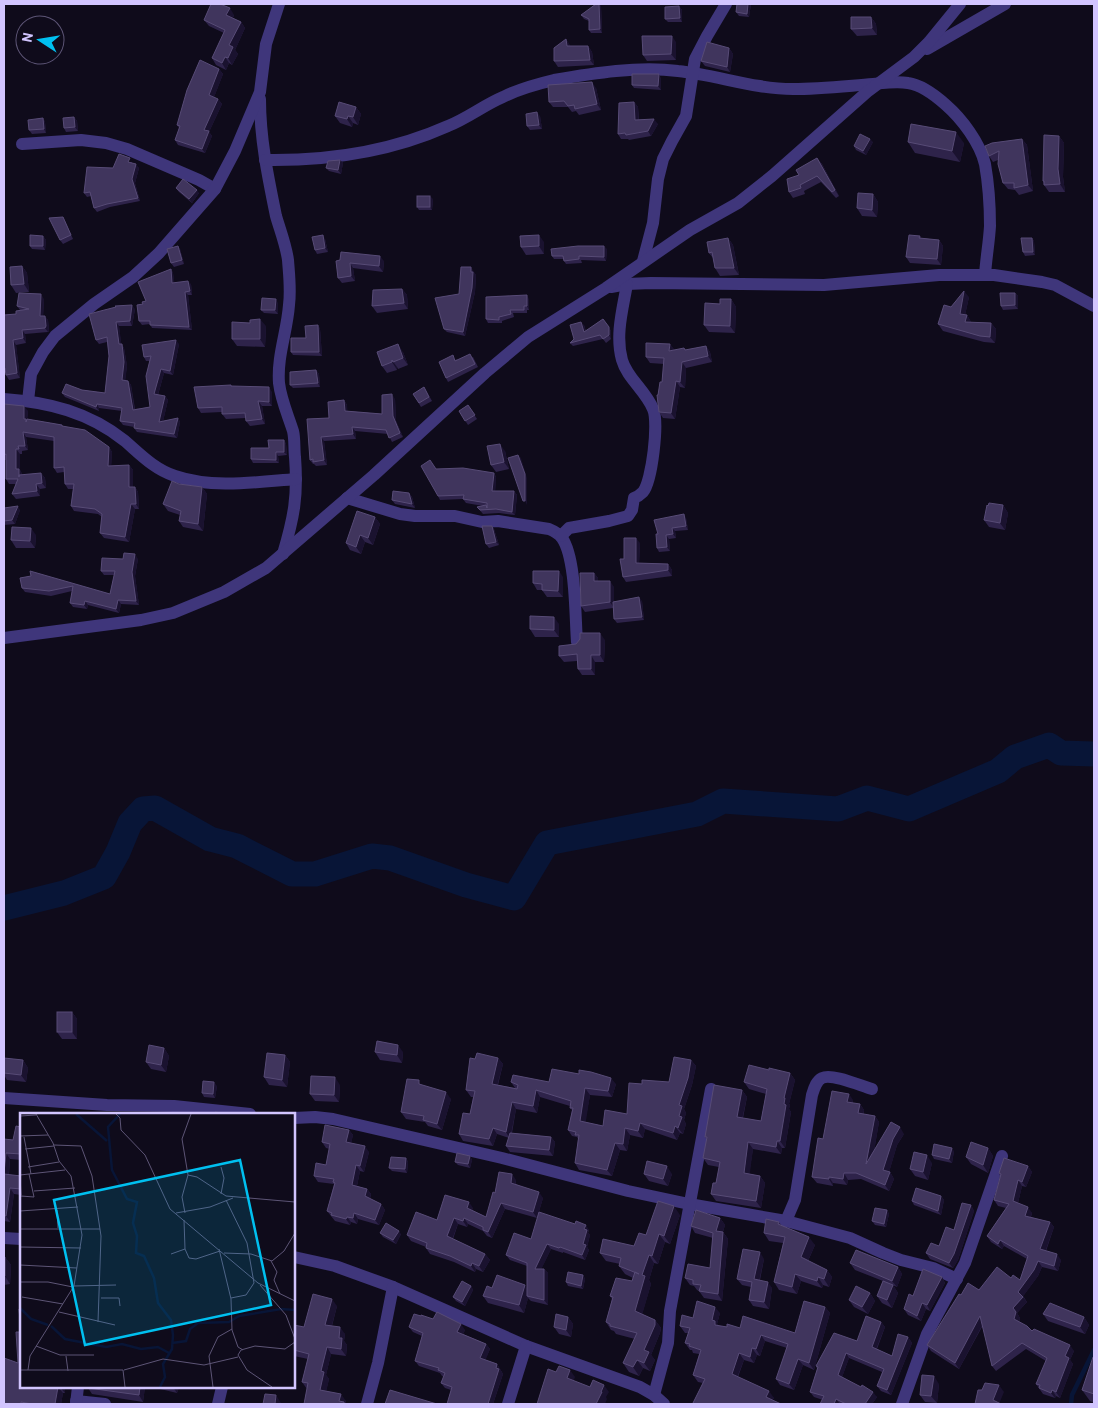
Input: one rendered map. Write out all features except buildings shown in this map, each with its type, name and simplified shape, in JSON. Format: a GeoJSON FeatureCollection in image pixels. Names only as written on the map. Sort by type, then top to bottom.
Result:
{"type":"FeatureCollection","features":[{"type":"Feature","properties":{"kind":"street"},"geometry":{"type":"LineString","coordinates":[[279,4],[266,44],[260,92],[260,117],[265,160],[273,203],[287,256],[290,287],[289,305],[278,372],[283,400],[293,432],[296,505],[283,554]]}},
{"type":"Feature","properties":{"kind":"street"},"geometry":{"type":"LineString","coordinates":[[643,261],[653,223],[658,179],[664,159],[672,140],[686,116],[690,103],[693,72],[700,49],[726,4]]}},
{"type":"Feature","properties":{"kind":"street"},"geometry":{"type":"LineString","coordinates":[[914,57],[960,4]]}},
{"type":"Feature","properties":{"kind":"street"},"geometry":{"type":"LineString","coordinates":[[4,638],[141,620],[173,613],[246,581],[283,554],[484,373],[528,337],[606,288],[690,230],[738,203],[879,83],[914,57],[1005,4]]}},
{"type":"Feature","properties":{"kind":"street"},"geometry":{"type":"LineString","coordinates":[[265,160],[314,159],[354,153],[409,141],[449,126],[503,97],[526,88],[553,80],[636,70],[693,72],[771,88],[817,89],[879,83],[910,83],[922,88],[951,110],[975,142],[984,163],[990,225],[985,275]]}},
{"type":"Feature","properties":{"kind":"street"},"geometry":{"type":"LineString","coordinates":[[28,400],[31,374],[43,352],[55,336],[94,304],[133,278],[159,253],[214,189],[235,151],[260,92]]}},
{"type":"Feature","properties":{"kind":"street"},"geometry":{"type":"LineString","coordinates":[[22,144],[81,140],[106,143],[127,149],[199,180],[214,189]]}},
{"type":"Feature","properties":{"kind":"street"},"geometry":{"type":"LineString","coordinates":[[606,288],[627,284],[824,285],[939,275],[985,275],[1007,276],[1049,284],[1094,306]]}},
{"type":"Feature","properties":{"kind":"street"},"geometry":{"type":"LineString","coordinates":[[561,536],[569,528],[628,516],[632,510],[634,498],[644,491],[651,469],[656,433],[654,409],[622,362],[620,351],[620,325],[627,284]]}},
{"type":"Feature","properties":{"kind":"street"},"geometry":{"type":"LineString","coordinates":[[4,399],[28,400],[90,418],[126,442],[139,455],[174,476],[204,482],[230,483],[296,479]]}},
{"type":"Feature","properties":{"kind":"street"},"geometry":{"type":"LineString","coordinates":[[347,498],[400,514],[455,516],[482,522],[498,521],[549,529],[561,536],[569,554],[571,567],[577,642]]}},
{"type":"Feature","properties":{"kind":"street"},"geometry":{"type":"LineString","coordinates":[[786,1221],[795,1200],[812,1095],[816,1085],[821,1078],[830,1076],[872,1089]]}},
{"type":"Feature","properties":{"kind":"street"},"geometry":{"type":"LineString","coordinates":[[295,1257],[336,1266],[393,1288],[526,1346],[624,1381],[659,1401],[668,1343],[670,1311],[711,1089]]}},
{"type":"Feature","properties":{"kind":"street"},"geometry":{"type":"LineString","coordinates":[[4,1098],[107,1106],[174,1106],[240,1113]]}},
{"type":"Feature","properties":{"kind":"street"},"geometry":{"type":"LineString","coordinates":[[295,1118],[333,1118],[689,1204],[786,1221],[850,1238],[901,1260],[933,1268],[957,1279]]}},
{"type":"Feature","properties":{"kind":"street"},"geometry":{"type":"LineString","coordinates":[[902,1404],[927,1334],[957,1279],[971,1246],[990,1185],[1002,1156]]}},
{"type":"Feature","properties":{"kind":"street"},"geometry":{"type":"LineString","coordinates":[[4,1238],[20,1239]]}},
{"type":"Feature","properties":{"kind":"street"},"geometry":{"type":"LineString","coordinates":[[367,1404],[378,1363],[393,1288]]}},
{"type":"Feature","properties":{"kind":"street"},"geometry":{"type":"LineString","coordinates":[[508,1404],[526,1346]]}},
{"type":"Feature","properties":{"kind":"street"},"geometry":{"type":"LineString","coordinates":[[78,1388],[76,1402],[105,1404]]}},
{"type":"Feature","properties":{"kind":"street"},"geometry":{"type":"LineString","coordinates":[[218,1404],[222,1388]]}},
{"type":"Feature","properties":{"kind":"waterway"},"geometry":{"type":"LineString","coordinates":[[4,908],[64,893],[104,877],[118,852],[130,823],[143,809],[155,808],[210,839],[237,846],[292,874],[315,874],[372,856],[390,858],[466,885],[514,898],[547,843],[697,814],[723,801],[838,809],[867,798],[909,809],[998,771],[1015,757],[1049,745],[1061,753],[1094,754]]}},
{"type":"Feature","properties":{"kind":"waterway"},"geometry":{"type":"LineString","coordinates":[[1071,1404],[1072,1395],[1094,1350]]}}]}
